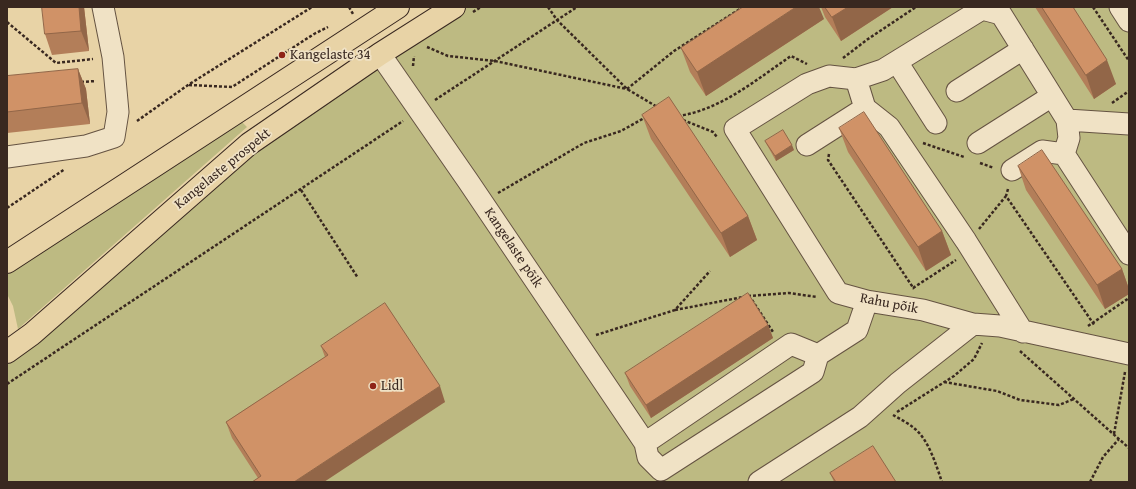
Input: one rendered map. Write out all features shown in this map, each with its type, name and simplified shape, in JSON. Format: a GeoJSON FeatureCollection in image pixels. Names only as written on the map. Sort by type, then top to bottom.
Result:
{"type":"FeatureCollection","features":[{"type":"Feature","properties":{"kind":"main road"},"geometry":{"type":"LineString","coordinates":[[7,262],[398,7]]}},
{"type":"Feature","properties":{"kind":"main road","name":"Kangelaste prospekt"},"geometry":{"type":"LineString","coordinates":[[7,352],[32,334],[249,144],[380,54],[454,7]]}},
{"type":"Feature","properties":{"kind":"street"},"geometry":{"type":"LineString","coordinates":[[7,157],[86,146],[114,137],[118,112],[113,56],[103,7]]}},
{"type":"Feature","properties":{"kind":"street"},"geometry":{"type":"LineString","coordinates":[[1120,7],[1129,21]]}},
{"type":"Feature","properties":{"kind":"street"},"geometry":{"type":"LineString","coordinates":[[838,293],[726,134],[807,84],[829,76],[856,79],[883,70],[982,9],[1001,14],[1067,120],[1069,138],[1064,154]]}},
{"type":"Feature","properties":{"kind":"street"},"geometry":{"type":"LineString","coordinates":[[956,92],[1023,49]]}},
{"type":"Feature","properties":{"kind":"street","name":"Kangelaste põik"},"geometry":{"type":"LineString","coordinates":[[380,54],[645,443],[648,457],[661,470],[813,372],[818,355]]}},
{"type":"Feature","properties":{"kind":"street"},"geometry":{"type":"LineString","coordinates":[[897,62],[936,123]]}},
{"type":"Feature","properties":{"kind":"street"},"geometry":{"type":"LineString","coordinates":[[856,79],[865,108],[889,127],[969,246],[1021,341]]}},
{"type":"Feature","properties":{"kind":"street"},"geometry":{"type":"LineString","coordinates":[[973,154],[1052,96]]}},
{"type":"Feature","properties":{"kind":"street"},"geometry":{"type":"LineString","coordinates":[[808,145],[865,108]]}},
{"type":"Feature","properties":{"kind":"street"},"geometry":{"type":"LineString","coordinates":[[1067,120],[1129,124]]}},
{"type":"Feature","properties":{"kind":"street"},"geometry":{"type":"LineString","coordinates":[[1010,179],[1042,151],[1064,154],[1129,254]]}},
{"type":"Feature","properties":{"kind":"street","name":"Rahu põik"},"geometry":{"type":"LineString","coordinates":[[838,293],[867,301],[923,310],[973,324],[1000,326],[1021,341],[1128,354]]}},
{"type":"Feature","properties":{"kind":"street"},"geometry":{"type":"LineString","coordinates":[[645,443],[791,344],[818,355],[857,330],[867,301]]}},
{"type":"Feature","properties":{"kind":"street"},"geometry":{"type":"LineString","coordinates":[[759,482],[860,417],[898,383],[973,324]]}},
{"type":"Feature","properties":{"kind":"path"},"geometry":{"type":"LineString","coordinates":[[114,137],[188,85],[312,7]]}},
{"type":"Feature","properties":{"kind":"path"},"geometry":{"type":"LineString","coordinates":[[347,18],[353,15],[349,7]]}},
{"type":"Feature","properties":{"kind":"path"},"geometry":{"type":"LineString","coordinates":[[548,7],[557,20],[627,89],[664,111]]}},
{"type":"Feature","properties":{"kind":"path"},"geometry":{"type":"LineString","coordinates":[[7,384],[577,7]]}},
{"type":"Feature","properties":{"kind":"path"},"geometry":{"type":"LineString","coordinates":[[627,89],[674,51],[743,7]]}},
{"type":"Feature","properties":{"kind":"path"},"geometry":{"type":"LineString","coordinates":[[829,76],[839,61],[868,39],[916,7]]}},
{"type":"Feature","properties":{"kind":"path"},"geometry":{"type":"LineString","coordinates":[[1093,7],[1129,61]]}},
{"type":"Feature","properties":{"kind":"path"},"geometry":{"type":"LineString","coordinates":[[7,22],[56,63],[113,56]]}},
{"type":"Feature","properties":{"kind":"path"},"geometry":{"type":"LineString","coordinates":[[188,85],[232,87],[314,34],[334,24]]}},
{"type":"Feature","properties":{"kind":"path"},"geometry":{"type":"LineString","coordinates":[[422,45],[448,56],[495,61],[627,89]]}},
{"type":"Feature","properties":{"kind":"path"},"geometry":{"type":"LineString","coordinates":[[726,134],[713,132],[674,116],[696,113],[732,96],[791,56],[810,66]]}},
{"type":"Feature","properties":{"kind":"path"},"geometry":{"type":"LineString","coordinates":[[77,83],[115,79]]}},
{"type":"Feature","properties":{"kind":"path"},"geometry":{"type":"LineString","coordinates":[[653,112],[660,108]]}},
{"type":"Feature","properties":{"kind":"path"},"geometry":{"type":"LineString","coordinates":[[494,196],[584,143],[621,131],[647,116]]}},
{"type":"Feature","properties":{"kind":"path"},"geometry":{"type":"LineString","coordinates":[[898,141],[918,141],[973,154],[1003,171],[1010,179],[1006,196],[974,235],[969,246],[913,288]]}},
{"type":"Feature","properties":{"kind":"path"},"geometry":{"type":"LineString","coordinates":[[830,149],[828,160],[919,297],[923,310]]}},
{"type":"Feature","properties":{"kind":"path"},"geometry":{"type":"LineString","coordinates":[[7,208],[66,168]]}},
{"type":"Feature","properties":{"kind":"path"},"geometry":{"type":"LineString","coordinates":[[301,190],[358,278]]}},
{"type":"Feature","properties":{"kind":"path"},"geometry":{"type":"LineString","coordinates":[[1006,196],[1097,329]]}},
{"type":"Feature","properties":{"kind":"path"},"geometry":{"type":"LineString","coordinates":[[675,310],[710,271]]}},
{"type":"Feature","properties":{"kind":"path"},"geometry":{"type":"LineString","coordinates":[[594,336],[675,310],[750,296],[788,293],[823,297],[838,293]]}},
{"type":"Feature","properties":{"kind":"path"},"geometry":{"type":"LineString","coordinates":[[750,296],[776,336]]}},
{"type":"Feature","properties":{"kind":"path"},"geometry":{"type":"LineString","coordinates":[[1087,326],[1129,298]]}},
{"type":"Feature","properties":{"kind":"path"},"geometry":{"type":"LineString","coordinates":[[1021,341],[1074,399],[1129,448]]}},
{"type":"Feature","properties":{"kind":"path"},"geometry":{"type":"LineString","coordinates":[[1114,434],[1128,354]]}},
{"type":"Feature","properties":{"kind":"path"},"geometry":{"type":"LineString","coordinates":[[944,382],[997,391],[1020,400],[1059,405],[1074,399]]}},
{"type":"Feature","properties":{"kind":"path"},"geometry":{"type":"LineString","coordinates":[[892,414],[915,428],[922,436],[942,482]]}},
{"type":"Feature","properties":{"kind":"path"},"geometry":{"type":"LineString","coordinates":[[1090,482],[1103,457],[1119,439]]}},
{"type":"Feature","properties":{"kind":"shaded area"},"geometry":{"type":"Polygon","coordinates":[[[460,7],[1129,7],[1129,482],[7,482],[7,355],[306,105],[460,7]]]}},
{"type":"Feature","properties":{"kind":"shaded area"},"geometry":{"type":"Polygon","coordinates":[[[242,122],[247,127],[18,329],[13,306],[7,294],[7,274],[242,122]]]}},
{"type":"Feature","properties":{"kind":"building"},"geometry":{"type":"Polygon","coordinates":[[[42,7],[79,7],[81,31],[45,34],[42,7]]]}},
{"type":"Feature","properties":{"kind":"building"},"geometry":{"type":"Polygon","coordinates":[[[743,7],[796,7],[697,72],[681,48],[743,7]]]}},
{"type":"Feature","properties":{"kind":"building"},"geometry":{"type":"Polygon","coordinates":[[[825,7],[848,7],[832,17],[825,7]]]}},
{"type":"Feature","properties":{"kind":"building"},"geometry":{"type":"Polygon","coordinates":[[[1042,7],[1073,7],[1107,60],[1086,75],[1042,7]]]}},
{"type":"Feature","properties":{"kind":"building"},"geometry":{"type":"Polygon","coordinates":[[[78,69],[82,103],[7,112],[7,76],[78,69]]]}},
{"type":"Feature","properties":{"kind":"building"},"geometry":{"type":"Polygon","coordinates":[[[669,97],[748,216],[721,233],[642,115],[669,97]]]}},
{"type":"Feature","properties":{"kind":"building"},"geometry":{"type":"Polygon","coordinates":[[[864,112],[942,231],[918,247],[839,128],[864,112]]]}},
{"type":"Feature","properties":{"kind":"building"},"geometry":{"type":"Polygon","coordinates":[[[783,130],[792,145],[775,156],[765,141],[783,130]]]}},
{"type":"Feature","properties":{"kind":"building"},"geometry":{"type":"Polygon","coordinates":[[[1042,150],[1122,269],[1097,285],[1018,166],[1042,150]]]}},
{"type":"Feature","properties":{"kind":"building"},"geometry":{"type":"Polygon","coordinates":[[[748,293],[768,325],[646,405],[625,373],[748,293]]]}},
{"type":"Feature","properties":{"kind":"building","name":"Lidl"},"geometry":{"type":"Polygon","coordinates":[[[385,303],[440,386],[294,482],[252,482],[261,476],[226,422],[328,355],[321,346],[385,303]]]}},
{"type":"Feature","properties":{"kind":"building"},"geometry":{"type":"Polygon","coordinates":[[[873,446],[896,482],[836,482],[830,473],[873,446]]]}},
{"type":"Feature","properties":{"kind":"place","name":"Kangelaste 34"},"geometry":{"type":"Point","coordinates":[282,55]}},
{"type":"Feature","properties":{"kind":"place","name":"Lidl"},"geometry":{"type":"Point","coordinates":[373,386]}}]}
